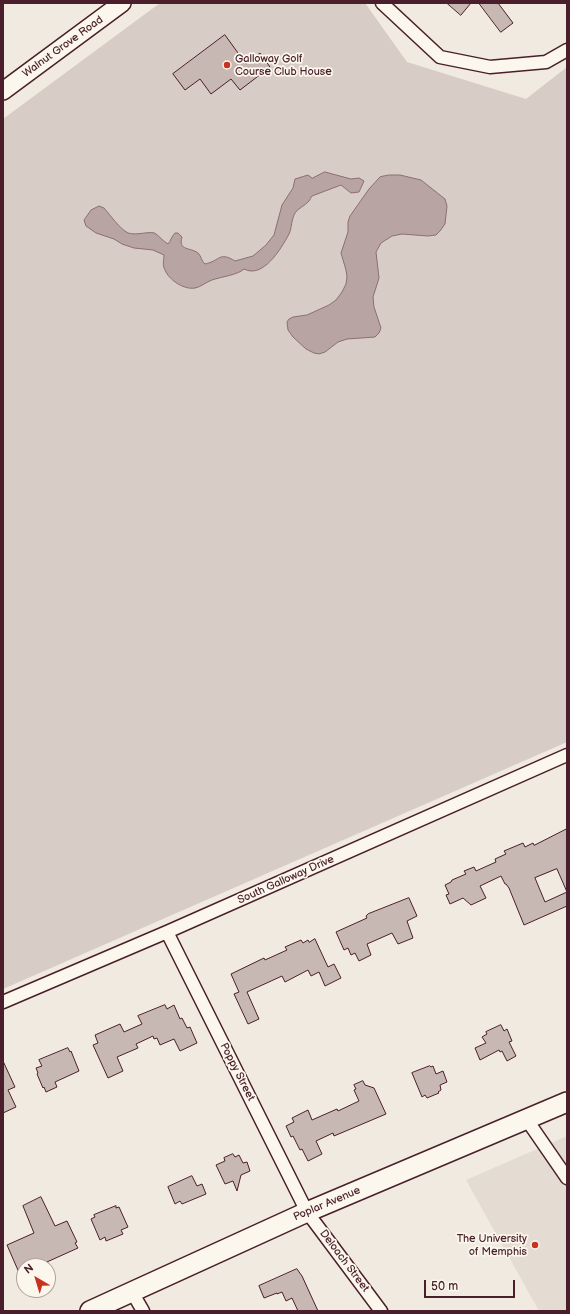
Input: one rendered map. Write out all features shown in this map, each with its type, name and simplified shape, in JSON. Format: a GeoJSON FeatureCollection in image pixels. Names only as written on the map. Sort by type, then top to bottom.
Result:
{"type":"FeatureCollection","features":[{"type":"Feature","properties":{"kind":"main road","name":"Walnut Grove Road"},"geometry":{"type":"LineString","coordinates":[[3,91],[122,3]]}},
{"type":"Feature","properties":{"kind":"main road","name":"Poplar Avenue"},"geometry":{"type":"LineString","coordinates":[[90,1311],[307,1212],[567,1102]]}},
{"type":"Feature","properties":{"kind":"street"},"geometry":{"type":"LineString","coordinates":[[382,3],[440,57],[490,67],[546,62],[567,50]]}},
{"type":"Feature","properties":{"kind":"street","name":"South Galloway Drive"},"geometry":{"type":"LineString","coordinates":[[3,1002],[167,932],[567,755]]}},
{"type":"Feature","properties":{"kind":"street","name":"Poppy Street"},"geometry":{"type":"LineString","coordinates":[[167,932],[307,1212]]}},
{"type":"Feature","properties":{"kind":"street"},"geometry":{"type":"LineString","coordinates":[[527,1120],[567,1178]]}},
{"type":"Feature","properties":{"kind":"street","name":"Deloach Street"},"geometry":{"type":"LineString","coordinates":[[307,1212],[381,1311]]}},
{"type":"Feature","properties":{"kind":"street"},"geometry":{"type":"LineString","coordinates":[[132,1292],[143,1311]]}},
{"type":"Feature","properties":{"kind":"shaded area"},"geometry":{"type":"Polygon","coordinates":[[[160,3],[365,3],[407,62],[526,99],[567,67],[567,742],[3,989],[3,119],[160,3]]]}},
{"type":"Feature","properties":{"kind":"shaded area"},"geometry":{"type":"Polygon","coordinates":[[[325,172],[351,179],[359,178],[364,181],[359,192],[351,193],[341,185],[312,196],[307,203],[295,213],[290,232],[286,240],[271,261],[258,270],[251,271],[244,269],[212,280],[195,288],[182,286],[173,281],[164,268],[164,255],[153,250],[134,248],[96,233],[86,226],[84,220],[91,210],[99,206],[104,208],[118,225],[128,233],[154,233],[168,244],[175,233],[178,233],[182,237],[181,241],[183,247],[198,253],[205,264],[222,257],[230,258],[235,261],[253,256],[266,245],[274,235],[282,205],[293,188],[295,179],[308,175],[312,178],[325,172]]]}},
{"type":"Feature","properties":{"kind":"shaded area"},"geometry":{"type":"Polygon","coordinates":[[[400,175],[421,180],[445,199],[447,206],[445,224],[436,235],[428,236],[402,234],[392,236],[381,243],[376,252],[379,278],[373,297],[374,307],[381,328],[375,337],[347,339],[338,342],[325,352],[319,354],[314,353],[306,349],[293,337],[288,330],[287,322],[293,317],[307,315],[329,305],[336,300],[342,292],[346,284],[347,277],[341,253],[348,232],[348,222],[350,216],[369,189],[380,177],[400,175]]]}},
{"type":"Feature","properties":{"kind":"shaded area","name":"The University of Memphis"},"geometry":{"type":"Polygon","coordinates":[[[567,1136],[567,1311],[539,1311],[466,1180],[567,1136]]]}},
{"type":"Feature","properties":{"kind":"building"},"geometry":{"type":"Polygon","coordinates":[[[447,3],[471,3],[461,15],[447,3]]]}},
{"type":"Feature","properties":{"kind":"building"},"geometry":{"type":"Polygon","coordinates":[[[479,3],[498,3],[513,23],[501,32],[479,3]]]}},
{"type":"Feature","properties":{"kind":"building","name":"Galloway Golf Course Club House"},"geometry":{"type":"Polygon","coordinates":[[[225,35],[246,64],[260,53],[270,67],[240,90],[231,79],[211,94],[200,79],[185,90],[173,74],[225,35]]]}},
{"type":"Feature","properties":{"kind":"building"},"geometry":{"type":"Polygon","coordinates":[[[567,829],[567,892],[567,906],[524,925],[509,888],[501,876],[480,886],[486,898],[471,905],[463,898],[450,904],[446,895],[449,894],[445,885],[466,874],[464,871],[474,867],[476,871],[496,862],[495,859],[506,854],[504,851],[523,843],[525,847],[533,843],[534,845],[567,829]],[[557,869],[535,878],[545,902],[567,892],[557,869]]]}},
{"type":"Feature","properties":{"kind":"building"},"geometry":{"type":"Polygon","coordinates":[[[409,898],[417,916],[407,921],[413,938],[398,944],[392,933],[367,944],[371,955],[359,961],[355,953],[351,955],[348,948],[344,950],[336,932],[367,918],[366,916],[368,914],[409,898]]]}},
{"type":"Feature","properties":{"kind":"building"},"geometry":{"type":"Polygon","coordinates":[[[315,939],[328,967],[334,964],[341,978],[325,986],[319,972],[311,976],[308,970],[285,982],[282,976],[247,992],[259,1019],[248,1024],[234,994],[239,992],[231,974],[264,958],[265,960],[287,950],[285,947],[301,940],[303,943],[308,940],[309,942],[315,939]]]}},
{"type":"Feature","properties":{"kind":"building"},"geometry":{"type":"Polygon","coordinates":[[[165,1005],[167,1009],[174,1005],[180,1019],[182,1018],[187,1028],[190,1027],[197,1043],[180,1051],[174,1039],[160,1045],[157,1038],[154,1039],[153,1036],[136,1044],[138,1048],[117,1057],[123,1071],[108,1078],[93,1045],[98,1043],[95,1035],[120,1024],[124,1032],[142,1024],[138,1016],[165,1005]]]}},
{"type":"Feature","properties":{"kind":"building"},"geometry":{"type":"Polygon","coordinates":[[[501,1025],[504,1031],[507,1029],[512,1041],[509,1042],[516,1056],[507,1061],[502,1051],[500,1052],[499,1050],[480,1060],[475,1048],[486,1043],[482,1037],[487,1034],[486,1032],[501,1025]]]}},
{"type":"Feature","properties":{"kind":"building"},"geometry":{"type":"Polygon","coordinates":[[[68,1048],[70,1052],[71,1051],[79,1071],[55,1082],[57,1087],[46,1092],[37,1074],[36,1068],[42,1066],[39,1060],[68,1048]]]}},
{"type":"Feature","properties":{"kind":"building"},"geometry":{"type":"Polygon","coordinates":[[[3,1061],[15,1087],[8,1090],[16,1107],[3,1113],[3,1061]]]}},
{"type":"Feature","properties":{"kind":"building"},"geometry":{"type":"Polygon","coordinates":[[[433,1066],[436,1074],[443,1071],[447,1082],[440,1085],[441,1090],[438,1092],[439,1093],[427,1098],[425,1095],[422,1097],[412,1073],[433,1066]]]}},
{"type":"Feature","properties":{"kind":"building"},"geometry":{"type":"Polygon","coordinates":[[[363,1081],[365,1085],[374,1088],[386,1114],[334,1136],[333,1133],[316,1141],[322,1154],[308,1161],[302,1149],[300,1150],[293,1136],[291,1137],[286,1126],[294,1122],[292,1118],[308,1110],[312,1120],[337,1109],[338,1111],[359,1101],[354,1090],[356,1089],[354,1085],[363,1081]]]}},
{"type":"Feature","properties":{"kind":"building"},"geometry":{"type":"Polygon","coordinates":[[[233,1154],[235,1157],[239,1155],[243,1163],[247,1162],[250,1171],[241,1175],[237,1191],[233,1181],[225,1184],[216,1165],[225,1161],[224,1158],[233,1154]]]}},
{"type":"Feature","properties":{"kind":"building"},"geometry":{"type":"Polygon","coordinates":[[[192,1176],[197,1186],[202,1184],[206,1194],[182,1204],[180,1201],[175,1204],[168,1187],[192,1176]]]}},
{"type":"Feature","properties":{"kind":"building"},"geometry":{"type":"Polygon","coordinates":[[[41,1197],[55,1226],[67,1221],[77,1242],[75,1243],[78,1248],[56,1258],[16,1258],[16,1266],[7,1245],[34,1233],[23,1206],[41,1197]]]}},
{"type":"Feature","properties":{"kind":"building"},"geometry":{"type":"Polygon","coordinates":[[[116,1206],[116,1208],[119,1207],[128,1227],[121,1230],[123,1234],[106,1241],[105,1237],[100,1240],[91,1219],[95,1217],[94,1215],[116,1206]]]}},
{"type":"Feature","properties":{"kind":"building"},"geometry":{"type":"Polygon","coordinates":[[[297,1269],[302,1276],[318,1311],[298,1311],[292,1298],[286,1301],[282,1292],[264,1298],[259,1286],[297,1269]]]}},
{"type":"Feature","properties":{"kind":"place","name":"Galloway Golf Course Club House"},"geometry":{"type":"Point","coordinates":[227,65]}},
{"type":"Feature","properties":{"kind":"place","name":"The University of Memphis"},"geometry":{"type":"Point","coordinates":[535,1245]}}]}
